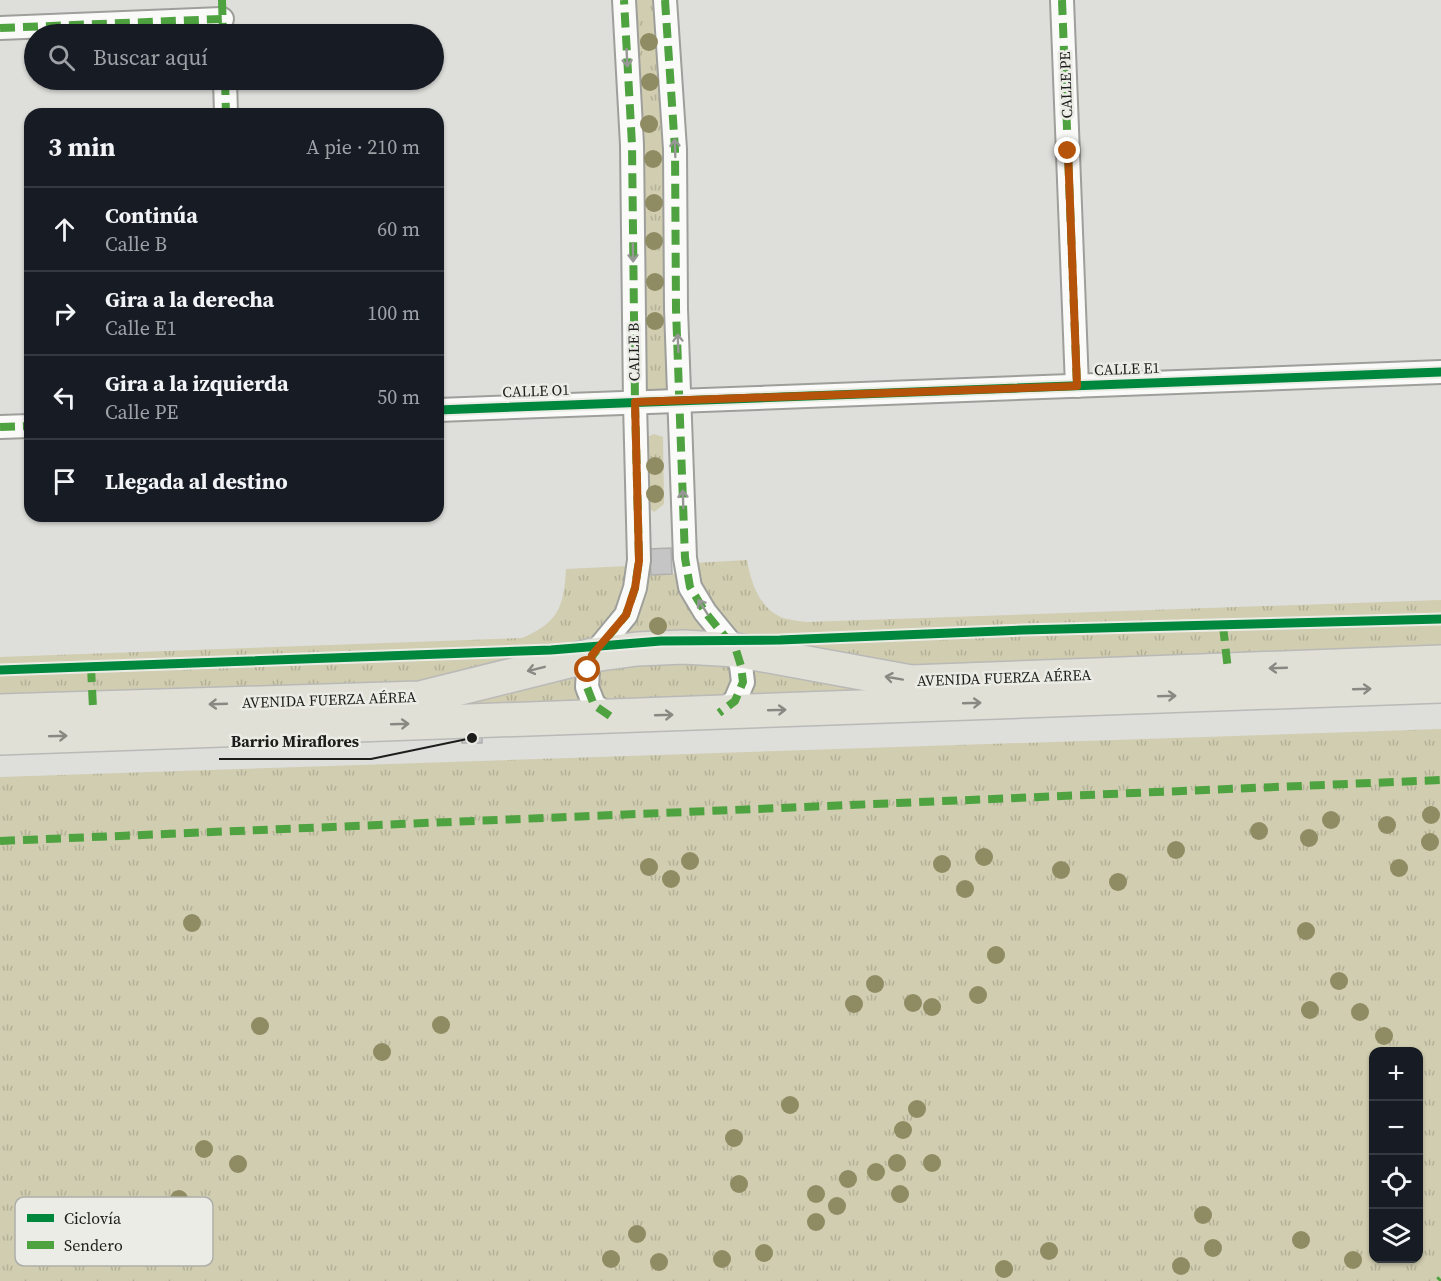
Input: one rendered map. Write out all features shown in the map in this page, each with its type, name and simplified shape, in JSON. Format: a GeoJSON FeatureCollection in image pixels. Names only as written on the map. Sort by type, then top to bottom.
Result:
{"type":"FeatureCollection","features":[{"type":"Feature","properties":{"kind":"main road","name":"AVENIDA FUERZA AÉREA"},"geometry":{"type":"LineString","coordinates":[[0,711],[420,698],[592,655],[649,648],[684,647],[736,650],[911,682],[1441,662]]}},
{"type":"Feature","properties":{"kind":"main road","name":"AVENIDA FUERZA AÉREA"},"geometry":{"type":"LineString","coordinates":[[0,738],[1441,686]]}},
{"type":"Feature","properties":{"kind":"street","name":"CALLE B"},"geometry":{"type":"LineString","coordinates":[[592,655],[626,615],[639,561],[632,145],[624,0]]}},
{"type":"Feature","properties":{"kind":"street"},"geometry":{"type":"LineString","coordinates":[[665,0],[675,149],[676,309],[685,558],[690,587],[705,612],[736,650],[743,682],[735,701],[719,712]]}},
{"type":"Feature","properties":{"kind":"street","name":"CALLE PE"},"geometry":{"type":"LineString","coordinates":[[1062,0],[1077,386]]}},
{"type":"Feature","properties":{"kind":"street"},"geometry":{"type":"LineString","coordinates":[[74,24],[222,18]]}},
{"type":"Feature","properties":{"kind":"street"},"geometry":{"type":"LineString","coordinates":[[0,27],[24,26]]}},
{"type":"Feature","properties":{"kind":"street"},"geometry":{"type":"LineString","coordinates":[[225,90],[226,108]]}},
{"type":"Feature","properties":{"kind":"street","name":"CALLE E1"},"geometry":{"type":"LineString","coordinates":[[635,402],[1441,372]]}},
{"type":"Feature","properties":{"kind":"street","name":"CALLE O1"},"geometry":{"type":"LineString","coordinates":[[444,410],[635,402]]}},
{"type":"Feature","properties":{"kind":"street"},"geometry":{"type":"LineString","coordinates":[[0,427],[24,426]]}},
{"type":"Feature","properties":{"kind":"street"},"geometry":{"type":"LineString","coordinates":[[592,655],[587,687],[594,705],[610,717]]}},
{"type":"Feature","properties":{"kind":"green space"},"geometry":{"type":"Polygon","coordinates":[[[624,0],[665,0],[680,401],[635,403],[624,0]]]}},
{"type":"Feature","properties":{"kind":"green space"},"geometry":{"type":"Polygon","coordinates":[[[654,434],[663,437],[664,504],[654,512],[646,505],[645,438],[654,434]]]}},
{"type":"Feature","properties":{"kind":"green space"},"geometry":{"type":"Polygon","coordinates":[[[747,560],[754,586],[768,608],[783,618],[806,622],[1441,600],[1441,686],[0,738],[0,657],[522,638],[544,626],[557,612],[561,604],[566,569],[628,566],[629,576],[694,573],[694,563],[747,560]]]}},
{"type":"Feature","properties":{"kind":"green space"},"geometry":{"type":"Polygon","coordinates":[[[1441,729],[1441,1281],[0,1281],[0,777],[1441,729]]]}},
{"type":"Feature","properties":{"kind":"building"},"geometry":{"type":"Polygon","coordinates":[[[671,548],[672,574],[651,575],[649,549],[671,548]]]}},
{"type":"Feature","properties":{"kind":"building"},"geometry":{"type":"Polygon","coordinates":[[[482,732],[482,743],[462,743],[462,733],[482,732]]]}},
{"type":"Feature","properties":{"kind":"marked path"},"geometry":{"type":"LineString","coordinates":[[222,0],[223,24]]}},
{"type":"Feature","properties":{"kind":"marked path"},"geometry":{"type":"LineString","coordinates":[[610,716],[594,705],[587,687],[588,670],[593,655],[626,615],[635,588],[639,560],[632,145],[624,0]]}},
{"type":"Feature","properties":{"kind":"marked path"},"geometry":{"type":"LineString","coordinates":[[665,0],[675,149],[676,309],[685,558],[690,587],[705,612],[736,650],[743,682],[735,701],[719,713]]}},
{"type":"Feature","properties":{"kind":"marked path"},"geometry":{"type":"LineString","coordinates":[[1062,0],[1077,386]]}},
{"type":"Feature","properties":{"kind":"marked path"},"geometry":{"type":"LineString","coordinates":[[99,24],[222,19]]}},
{"type":"Feature","properties":{"kind":"marked path"},"geometry":{"type":"LineString","coordinates":[[0,28],[24,27]]}},
{"type":"Feature","properties":{"kind":"marked path"},"geometry":{"type":"LineString","coordinates":[[225,90],[226,108]]}},
{"type":"Feature","properties":{"kind":"marked path"},"geometry":{"type":"LineString","coordinates":[[0,427],[24,426]]}},
{"type":"Feature","properties":{"kind":"marked path"},"geometry":{"type":"LineString","coordinates":[[1223,626],[1228,670]]}},
{"type":"Feature","properties":{"kind":"marked path"},"geometry":{"type":"LineString","coordinates":[[91,667],[93,708]]}},
{"type":"Feature","properties":{"kind":"marked path"},"geometry":{"type":"LineString","coordinates":[[0,841],[1441,780]]}},
{"type":"Feature","properties":{"kind":"cycle path"},"geometry":{"type":"LineString","coordinates":[[444,410],[1441,372]]}},
{"type":"Feature","properties":{"kind":"cycle path"},"geometry":{"type":"LineString","coordinates":[[0,670],[551,650],[661,641],[780,640],[1023,630],[1441,619]]}},
{"type":"Feature","properties":{"kind":"place","name":"Barrio Miraflores"},"geometry":{"type":"Point","coordinates":[472,738]}},
{"type":"Feature","properties":{"kind":"route"},"geometry":{"type":"LineString","coordinates":[[588,670],[592,655],[626,615],[635,588],[639,561],[635,402],[1077,386],[1068,151]]}}]}
